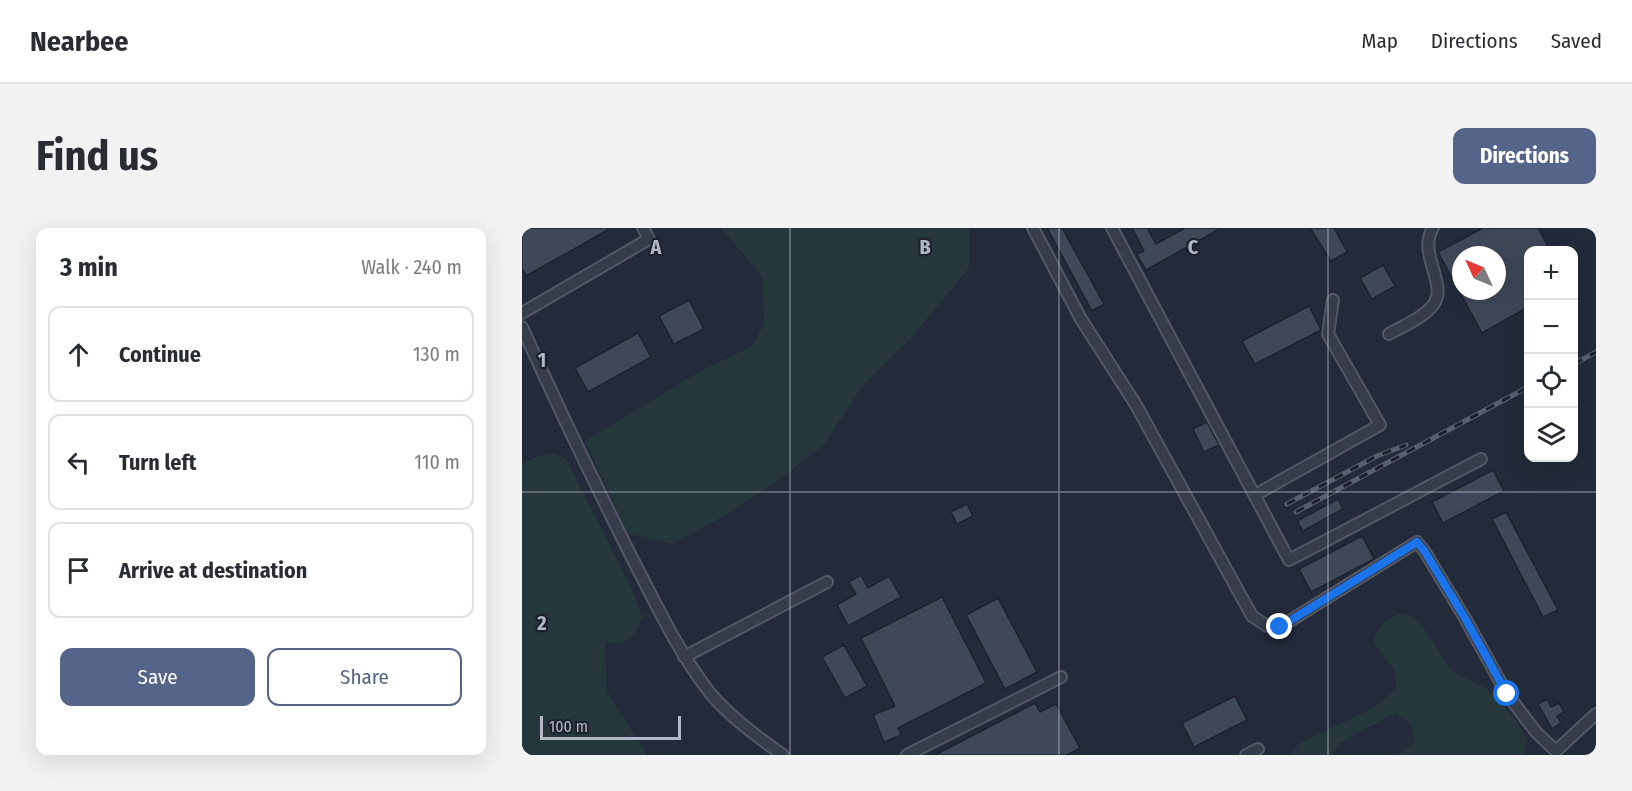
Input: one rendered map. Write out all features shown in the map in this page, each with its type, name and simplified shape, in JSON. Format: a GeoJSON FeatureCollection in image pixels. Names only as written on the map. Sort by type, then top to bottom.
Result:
{"type":"FeatureCollection","features":[{"type":"Feature","properties":{"kind":"lane"},"geometry":{"type":"LineString","coordinates":[[522,314],[649,239],[643,228]]}},
{"type":"Feature","properties":{"kind":"lane"},"geometry":{"type":"LineString","coordinates":[[1033,228],[1081,319],[1136,405],[1252,616],[1267,626],[1280,627],[1417,542],[1466,620],[1507,694],[1536,732],[1556,751],[1596,714]]}},
{"type":"Feature","properties":{"kind":"lane"},"geometry":{"type":"LineString","coordinates":[[1112,228],[1289,560],[1481,459]]}},
{"type":"Feature","properties":{"kind":"lane"},"geometry":{"type":"LineString","coordinates":[[1389,334],[1428,311],[1438,298],[1438,288],[1428,252],[1430,233],[1433,228]]}},
{"type":"Feature","properties":{"kind":"lane"},"geometry":{"type":"LineString","coordinates":[[1255,495],[1380,425],[1328,334],[1333,300]]}},
{"type":"Feature","properties":{"kind":"lane"},"geometry":{"type":"LineString","coordinates":[[522,327],[583,461],[684,657],[711,694],[731,714],[757,737],[783,755]]}},
{"type":"Feature","properties":{"kind":"lane"},"geometry":{"type":"LineString","coordinates":[[684,657],[827,582]]}},
{"type":"Feature","properties":{"kind":"lane"},"geometry":{"type":"LineString","coordinates":[[907,755],[1061,677]]}},
{"type":"Feature","properties":{"kind":"lane"},"geometry":{"type":"LineString","coordinates":[[1246,755],[1258,749]]}},
{"type":"Feature","properties":{"kind":"shaded area"},"geometry":{"type":"Polygon","coordinates":[[[721,228],[969,228],[969,268],[911,338],[861,388],[824,445],[773,484],[729,513],[673,544],[627,533],[585,441],[699,372],[752,346],[764,324],[762,276],[721,228]]]}},
{"type":"Feature","properties":{"kind":"shaded area"},"geometry":{"type":"Polygon","coordinates":[[[554,453],[566,459],[628,581],[643,618],[629,639],[619,643],[605,641],[607,691],[647,755],[522,755],[522,463],[538,456],[554,453]]]}},
{"type":"Feature","properties":{"kind":"shaded area"},"geometry":{"type":"Polygon","coordinates":[[[1398,614],[1412,616],[1423,627],[1452,671],[1486,688],[1501,703],[1527,739],[1524,755],[1398,755],[1415,741],[1411,725],[1396,713],[1341,742],[1332,755],[1292,755],[1298,744],[1375,707],[1396,688],[1395,671],[1374,643],[1379,629],[1398,614]]]}},
{"type":"Feature","properties":{"kind":"building"},"geometry":{"type":"Polygon","coordinates":[[[522,228],[611,228],[526,276],[522,268],[522,228]]]}},
{"type":"Feature","properties":{"kind":"building"},"geometry":{"type":"Polygon","coordinates":[[[1047,228],[1062,228],[1104,304],[1092,311],[1047,228]]]}},
{"type":"Feature","properties":{"kind":"building"},"geometry":{"type":"Polygon","coordinates":[[[1132,228],[1147,228],[1156,244],[1185,228],[1221,228],[1146,270],[1137,254],[1144,251],[1132,228]]]}},
{"type":"Feature","properties":{"kind":"building"},"geometry":{"type":"Polygon","coordinates":[[[1310,228],[1334,228],[1347,252],[1331,261],[1310,228]]]}},
{"type":"Feature","properties":{"kind":"building"},"geometry":{"type":"Polygon","coordinates":[[[1483,228],[1538,228],[1548,246],[1524,246],[1524,309],[1482,333],[1464,300],[1506,300],[1506,246],[1452,246],[1452,278],[1438,252],[1483,228]]]}},
{"type":"Feature","properties":{"kind":"building"},"geometry":{"type":"Polygon","coordinates":[[[1383,265],[1395,286],[1372,299],[1360,278],[1383,265]]]}},
{"type":"Feature","properties":{"kind":"building"},"geometry":{"type":"Polygon","coordinates":[[[689,300],[704,329],[674,344],[659,316],[689,300]]]}},
{"type":"Feature","properties":{"kind":"building"},"geometry":{"type":"Polygon","coordinates":[[[1309,306],[1321,330],[1255,364],[1242,341],[1309,306]]]}},
{"type":"Feature","properties":{"kind":"building"},"geometry":{"type":"Polygon","coordinates":[[[638,333],[651,357],[588,392],[575,368],[638,333]]]}},
{"type":"Feature","properties":{"kind":"building"},"geometry":{"type":"Polygon","coordinates":[[[1207,422],[1219,445],[1204,452],[1193,429],[1207,422]]]}},
{"type":"Feature","properties":{"kind":"building"},"geometry":{"type":"Polygon","coordinates":[[[1493,470],[1504,491],[1443,523],[1432,502],[1493,470]]]}},
{"type":"Feature","properties":{"kind":"building"},"geometry":{"type":"Polygon","coordinates":[[[1338,499],[1343,509],[1303,531],[1297,521],[1338,499]]]}},
{"type":"Feature","properties":{"kind":"building"},"geometry":{"type":"Polygon","coordinates":[[[967,504],[973,516],[957,524],[951,512],[967,504]]]}},
{"type":"Feature","properties":{"kind":"building"},"geometry":{"type":"Polygon","coordinates":[[[1506,512],[1558,610],[1543,617],[1492,519],[1506,512]]]}},
{"type":"Feature","properties":{"kind":"building"},"geometry":{"type":"Polygon","coordinates":[[[1362,536],[1374,559],[1311,592],[1299,569],[1362,536]]]}},
{"type":"Feature","properties":{"kind":"building"},"geometry":{"type":"Polygon","coordinates":[[[861,575],[868,588],[889,576],[901,597],[848,626],[837,605],[856,594],[849,582],[861,575]]]}},
{"type":"Feature","properties":{"kind":"building"},"geometry":{"type":"Polygon","coordinates":[[[942,597],[986,683],[898,728],[901,735],[884,742],[873,715],[895,706],[861,638],[942,597]]]}},
{"type":"Feature","properties":{"kind":"building"},"geometry":{"type":"Polygon","coordinates":[[[998,598],[1037,672],[1005,689],[966,615],[998,598]]]}},
{"type":"Feature","properties":{"kind":"building"},"geometry":{"type":"Polygon","coordinates":[[[844,645],[867,686],[845,698],[822,657],[844,645]]]}},
{"type":"Feature","properties":{"kind":"building"},"geometry":{"type":"Polygon","coordinates":[[[1235,696],[1247,720],[1194,747],[1182,723],[1235,696]]]}},
{"type":"Feature","properties":{"kind":"building"},"geometry":{"type":"Polygon","coordinates":[[[1547,699],[1551,707],[1559,703],[1564,712],[1557,716],[1561,723],[1552,729],[1538,704],[1547,699]]]}},
{"type":"Feature","properties":{"kind":"building"},"geometry":{"type":"Polygon","coordinates":[[[1035,703],[1040,712],[1056,704],[1080,748],[1067,755],[935,755],[1035,703]]]}},
{"type":"Feature","properties":{"kind":"railway"},"geometry":{"type":"LineString","coordinates":[[1578,362],[1596,352]]}},
{"type":"Feature","properties":{"kind":"railway"},"geometry":{"type":"LineString","coordinates":[[1296,512],[1524,389]]}},
{"type":"Feature","properties":{"kind":"railway"},"geometry":{"type":"LineString","coordinates":[[1287,504],[1377,456],[1406,445]]}},
{"type":"Feature","properties":{"kind":"route"},"geometry":{"type":"LineString","coordinates":[[1280,627],[1417,542],[1466,620],[1507,694]]}}]}
